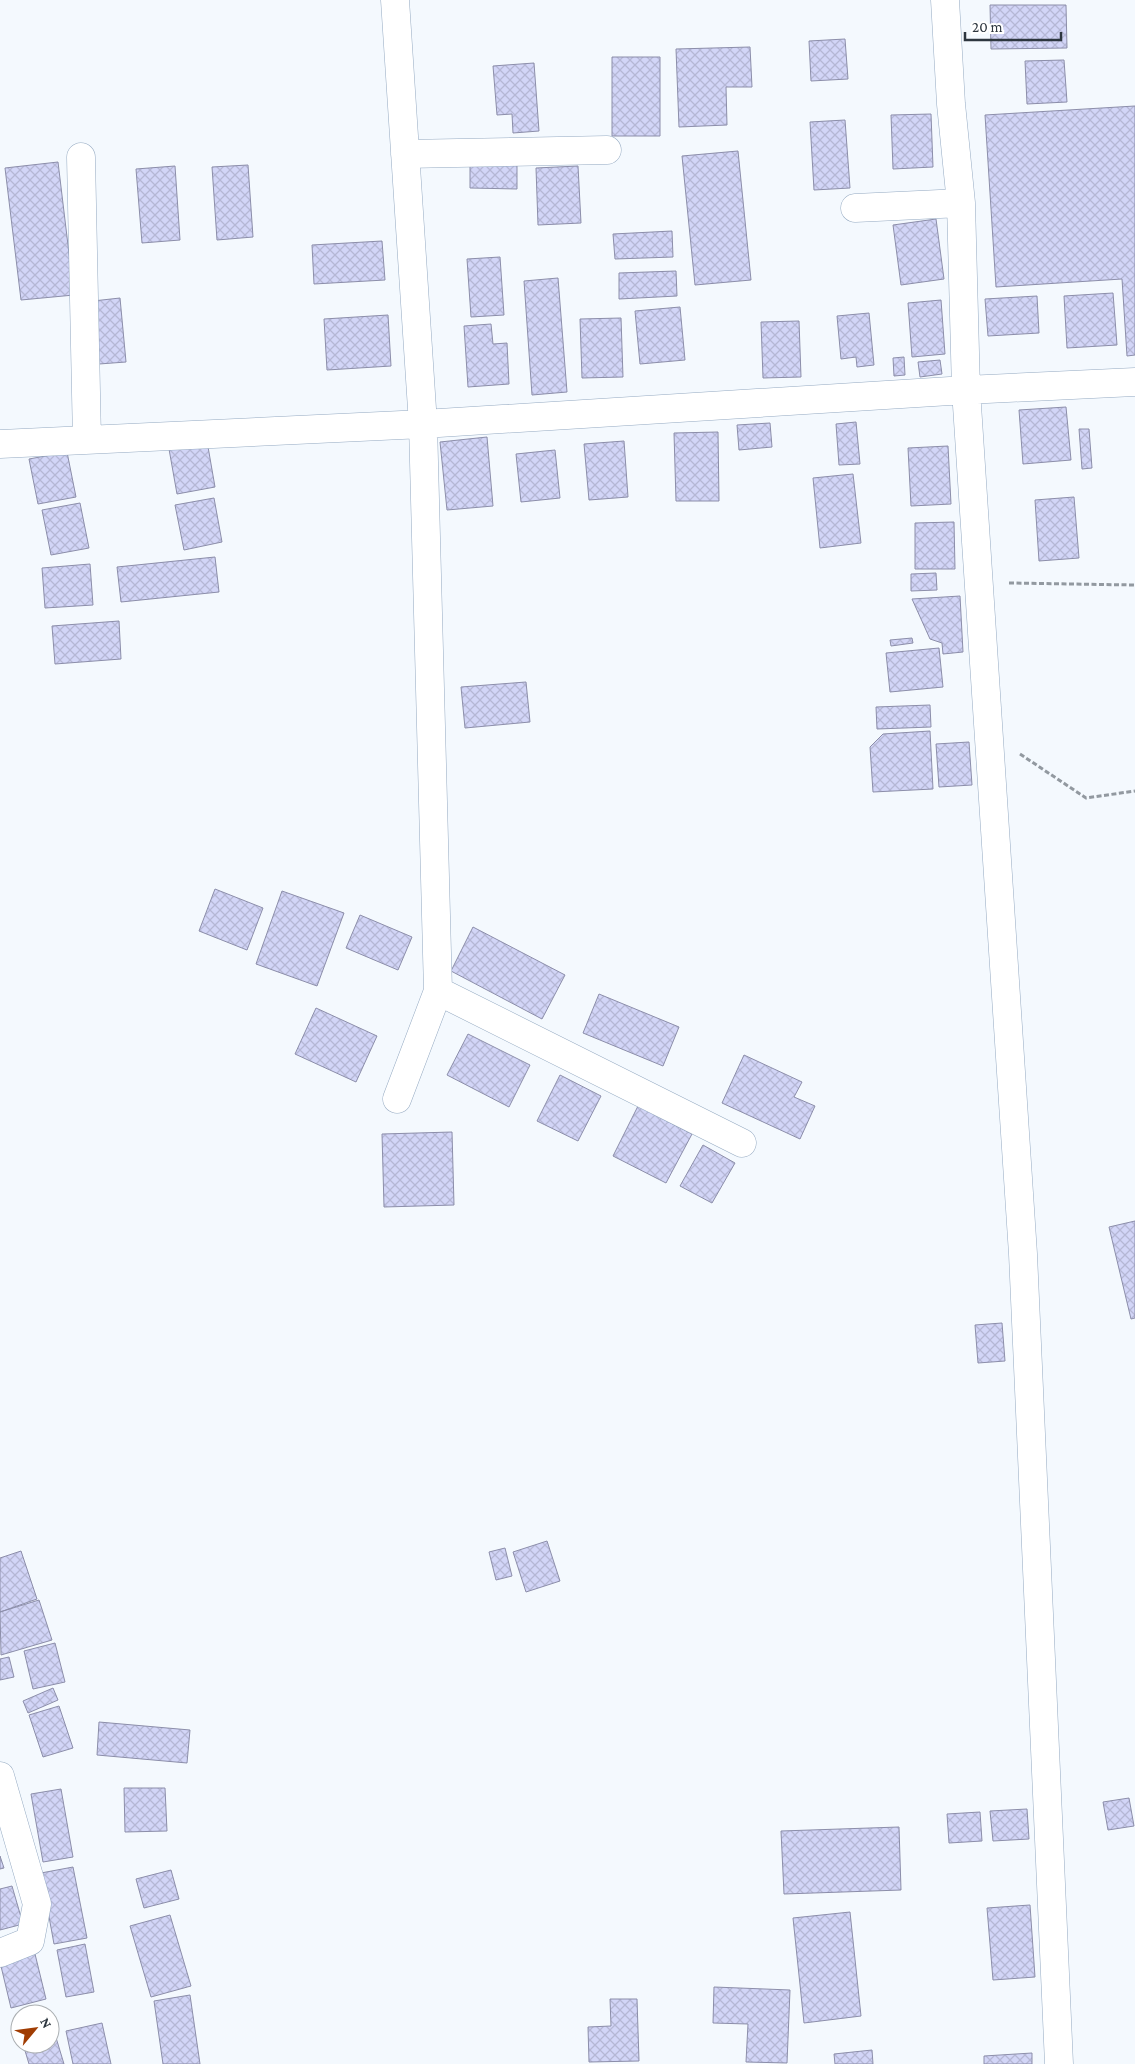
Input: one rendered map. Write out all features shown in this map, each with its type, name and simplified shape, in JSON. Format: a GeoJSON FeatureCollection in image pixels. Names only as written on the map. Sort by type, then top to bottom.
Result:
{"type":"FeatureCollection","features":[{"type":"Feature","properties":{"kind":"street"},"geometry":{"type":"LineString","coordinates":[[395,0],[424,424],[438,991],[397,1100]]}},
{"type":"Feature","properties":{"kind":"street"},"geometry":{"type":"LineString","coordinates":[[945,0],[951,104],[961,203],[966,390],[1023,1254],[1059,2064]]}},
{"type":"Feature","properties":{"kind":"street"},"geometry":{"type":"LineString","coordinates":[[405,154],[607,150]]}},
{"type":"Feature","properties":{"kind":"street"},"geometry":{"type":"LineString","coordinates":[[81,157],[87,440]]}},
{"type":"Feature","properties":{"kind":"street"},"geometry":{"type":"LineString","coordinates":[[855,208],[961,203]]}},
{"type":"Feature","properties":{"kind":"street"},"geometry":{"type":"LineString","coordinates":[[0,444],[424,424],[966,390],[1135,382]]}},
{"type":"Feature","properties":{"kind":"street"},"geometry":{"type":"LineString","coordinates":[[438,991],[742,1143]]}},
{"type":"Feature","properties":{"kind":"street"},"geometry":{"type":"LineString","coordinates":[[0,1776],[37,1904],[30,1940],[0,1953]]}},
{"type":"Feature","properties":{"kind":"path"},"geometry":{"type":"LineString","coordinates":[[978,582],[1135,585]]}},
{"type":"Feature","properties":{"kind":"path"},"geometry":{"type":"LineString","coordinates":[[988,732],[1086,798],[1135,792]]}},
{"type":"Feature","properties":{"kind":"building"},"geometry":{"type":"Polygon","coordinates":[[[990,5],[1066,5],[1067,48],[991,49],[990,5]]]}},
{"type":"Feature","properties":{"kind":"building"},"geometry":{"type":"Polygon","coordinates":[[[845,39],[848,79],[811,81],[809,41],[845,39]]]}},
{"type":"Feature","properties":{"kind":"building"},"geometry":{"type":"Polygon","coordinates":[[[750,47],[752,87],[726,87],[727,125],[679,127],[676,49],[750,47]]]}},
{"type":"Feature","properties":{"kind":"building"},"geometry":{"type":"Polygon","coordinates":[[[612,57],[660,57],[660,136],[612,136],[612,57]]]}},
{"type":"Feature","properties":{"kind":"building"},"geometry":{"type":"Polygon","coordinates":[[[1064,60],[1067,102],[1027,104],[1025,61],[1064,60]]]}},
{"type":"Feature","properties":{"kind":"building"},"geometry":{"type":"Polygon","coordinates":[[[534,63],[539,131],[513,133],[512,114],[497,115],[493,66],[534,63]]]}},
{"type":"Feature","properties":{"kind":"building"},"geometry":{"type":"Polygon","coordinates":[[[1135,106],[1135,355],[1127,356],[1122,279],[996,287],[985,115],[1135,106]]]}},
{"type":"Feature","properties":{"kind":"building"},"geometry":{"type":"Polygon","coordinates":[[[931,114],[933,167],[893,169],[891,115],[931,114]]]}},
{"type":"Feature","properties":{"kind":"building"},"geometry":{"type":"Polygon","coordinates":[[[845,120],[850,188],[814,190],[810,122],[845,120]]]}},
{"type":"Feature","properties":{"kind":"building"},"geometry":{"type":"Polygon","coordinates":[[[738,151],[751,280],[695,285],[682,156],[738,151]]]}},
{"type":"Feature","properties":{"kind":"building"},"geometry":{"type":"Polygon","coordinates":[[[470,160],[517,160],[517,189],[470,188],[470,160]]]}},
{"type":"Feature","properties":{"kind":"building"},"geometry":{"type":"Polygon","coordinates":[[[58,162],[74,295],[21,300],[5,168],[58,162]]]}},
{"type":"Feature","properties":{"kind":"building"},"geometry":{"type":"Polygon","coordinates":[[[248,165],[253,237],[217,240],[212,167],[248,165]]]}},
{"type":"Feature","properties":{"kind":"building"},"geometry":{"type":"Polygon","coordinates":[[[175,166],[180,240],[142,243],[136,169],[175,166]]]}},
{"type":"Feature","properties":{"kind":"building"},"geometry":{"type":"Polygon","coordinates":[[[578,166],[581,223],[538,225],[536,168],[578,166]]]}},
{"type":"Feature","properties":{"kind":"building"},"geometry":{"type":"Polygon","coordinates":[[[936,219],[944,279],[901,285],[893,225],[936,219]]]}},
{"type":"Feature","properties":{"kind":"building"},"geometry":{"type":"Polygon","coordinates":[[[672,231],[673,257],[615,259],[613,234],[672,231]]]}},
{"type":"Feature","properties":{"kind":"building"},"geometry":{"type":"Polygon","coordinates":[[[382,241],[385,280],[314,284],[312,245],[382,241]]]}},
{"type":"Feature","properties":{"kind":"building"},"geometry":{"type":"Polygon","coordinates":[[[500,257],[504,315],[471,317],[467,259],[500,257]]]}},
{"type":"Feature","properties":{"kind":"building"},"geometry":{"type":"Polygon","coordinates":[[[676,271],[677,296],[619,299],[619,273],[676,271]]]}},
{"type":"Feature","properties":{"kind":"building"},"geometry":{"type":"Polygon","coordinates":[[[558,278],[567,392],[532,395],[524,281],[558,278]]]}},
{"type":"Feature","properties":{"kind":"building"},"geometry":{"type":"Polygon","coordinates":[[[1113,293],[1117,345],[1067,348],[1064,296],[1113,293]]]}},
{"type":"Feature","properties":{"kind":"building"},"geometry":{"type":"Polygon","coordinates":[[[1037,296],[1039,333],[988,336],[985,299],[1037,296]]]}},
{"type":"Feature","properties":{"kind":"building"},"geometry":{"type":"Polygon","coordinates":[[[120,298],[126,362],[99,364],[93,301],[120,298]]]}},
{"type":"Feature","properties":{"kind":"building"},"geometry":{"type":"Polygon","coordinates":[[[941,300],[945,354],[912,357],[908,303],[941,300]]]}},
{"type":"Feature","properties":{"kind":"building"},"geometry":{"type":"Polygon","coordinates":[[[680,307],[685,360],[640,364],[635,311],[680,307]]]}},
{"type":"Feature","properties":{"kind":"building"},"geometry":{"type":"Polygon","coordinates":[[[869,313],[874,365],[857,367],[856,357],[841,359],[837,316],[869,313]]]}},
{"type":"Feature","properties":{"kind":"building"},"geometry":{"type":"Polygon","coordinates":[[[388,315],[391,366],[327,370],[324,319],[388,315]]]}},
{"type":"Feature","properties":{"kind":"building"},"geometry":{"type":"Polygon","coordinates":[[[621,318],[623,377],[582,378],[580,319],[621,318]]]}},
{"type":"Feature","properties":{"kind":"building"},"geometry":{"type":"Polygon","coordinates":[[[799,321],[801,377],[763,378],[761,322],[799,321]]]}},
{"type":"Feature","properties":{"kind":"building"},"geometry":{"type":"Polygon","coordinates":[[[491,324],[493,344],[507,343],[509,384],[468,387],[464,326],[491,324]]]}},
{"type":"Feature","properties":{"kind":"building"},"geometry":{"type":"Polygon","coordinates":[[[904,357],[905,375],[894,376],[893,358],[904,357]]]}},
{"type":"Feature","properties":{"kind":"building"},"geometry":{"type":"Polygon","coordinates":[[[940,360],[942,374],[920,377],[918,362],[940,360]]]}},
{"type":"Feature","properties":{"kind":"building"},"geometry":{"type":"Polygon","coordinates":[[[1066,407],[1071,460],[1023,464],[1019,410],[1066,407]]]}},
{"type":"Feature","properties":{"kind":"building"},"geometry":{"type":"Polygon","coordinates":[[[856,422],[860,464],[839,465],[836,424],[856,422]]]}},
{"type":"Feature","properties":{"kind":"building"},"geometry":{"type":"Polygon","coordinates":[[[770,423],[772,447],[739,450],[737,425],[770,423]]]}},
{"type":"Feature","properties":{"kind":"building"},"geometry":{"type":"Polygon","coordinates":[[[1079,429],[1089,429],[1092,468],[1082,469],[1079,429]]]}},
{"type":"Feature","properties":{"kind":"building"},"geometry":{"type":"Polygon","coordinates":[[[718,432],[719,501],[676,501],[674,433],[718,432]]]}},
{"type":"Feature","properties":{"kind":"building"},"geometry":{"type":"Polygon","coordinates":[[[487,437],[493,506],[447,510],[440,442],[487,437]]]}},
{"type":"Feature","properties":{"kind":"building"},"geometry":{"type":"Polygon","coordinates":[[[207,441],[215,487],[177,494],[169,449],[207,441]]]}},
{"type":"Feature","properties":{"kind":"building"},"geometry":{"type":"Polygon","coordinates":[[[624,441],[628,497],[589,500],[584,444],[624,441]]]}},
{"type":"Feature","properties":{"kind":"building"},"geometry":{"type":"Polygon","coordinates":[[[948,446],[951,504],[911,506],[908,448],[948,446]]]}},
{"type":"Feature","properties":{"kind":"building"},"geometry":{"type":"Polygon","coordinates":[[[555,450],[560,498],[521,502],[516,454],[555,450]]]}},
{"type":"Feature","properties":{"kind":"building"},"geometry":{"type":"Polygon","coordinates":[[[67,452],[76,497],[38,504],[29,459],[67,452]]]}},
{"type":"Feature","properties":{"kind":"building"},"geometry":{"type":"Polygon","coordinates":[[[853,474],[861,543],[820,548],[813,478],[853,474]]]}},
{"type":"Feature","properties":{"kind":"building"},"geometry":{"type":"Polygon","coordinates":[[[1074,497],[1079,558],[1039,561],[1035,500],[1074,497]]]}},
{"type":"Feature","properties":{"kind":"building"},"geometry":{"type":"Polygon","coordinates":[[[214,498],[222,542],[184,550],[175,505],[214,498]]]}},
{"type":"Feature","properties":{"kind":"building"},"geometry":{"type":"Polygon","coordinates":[[[80,503],[89,548],[51,555],[42,510],[80,503]]]}},
{"type":"Feature","properties":{"kind":"building"},"geometry":{"type":"Polygon","coordinates":[[[954,522],[955,569],[915,569],[915,523],[954,522]]]}},
{"type":"Feature","properties":{"kind":"building"},"geometry":{"type":"Polygon","coordinates":[[[215,557],[219,592],[121,602],[117,567],[215,557]]]}},
{"type":"Feature","properties":{"kind":"building"},"geometry":{"type":"Polygon","coordinates":[[[90,564],[93,605],[45,608],[42,568],[90,564]]]}},
{"type":"Feature","properties":{"kind":"building"},"geometry":{"type":"Polygon","coordinates":[[[936,573],[937,590],[911,591],[911,574],[936,573]]]}},
{"type":"Feature","properties":{"kind":"building"},"geometry":{"type":"Polygon","coordinates":[[[960,596],[963,652],[943,654],[942,643],[930,639],[912,599],[960,596]]]}},
{"type":"Feature","properties":{"kind":"building"},"geometry":{"type":"Polygon","coordinates":[[[119,621],[121,659],[55,664],[52,626],[119,621]]]}},
{"type":"Feature","properties":{"kind":"building"},"geometry":{"type":"Polygon","coordinates":[[[912,638],[913,643],[891,646],[890,640],[912,638]]]}},
{"type":"Feature","properties":{"kind":"building"},"geometry":{"type":"Polygon","coordinates":[[[939,648],[943,687],[890,692],[886,653],[939,648]]]}},
{"type":"Feature","properties":{"kind":"building"},"geometry":{"type":"Polygon","coordinates":[[[526,682],[530,722],[465,728],[461,687],[526,682]]]}},
{"type":"Feature","properties":{"kind":"building"},"geometry":{"type":"Polygon","coordinates":[[[930,705],[931,727],[877,729],[876,707],[930,705]]]}},
{"type":"Feature","properties":{"kind":"building"},"geometry":{"type":"Polygon","coordinates":[[[930,731],[933,789],[873,792],[870,747],[883,734],[930,731]]]}},
{"type":"Feature","properties":{"kind":"building"},"geometry":{"type":"Polygon","coordinates":[[[969,742],[972,785],[939,787],[936,744],[969,742]]]}},
{"type":"Feature","properties":{"kind":"building"},"geometry":{"type":"Polygon","coordinates":[[[215,889],[263,908],[247,950],[199,931],[215,889]]]}},
{"type":"Feature","properties":{"kind":"building"},"geometry":{"type":"Polygon","coordinates":[[[282,891],[344,913],[317,986],[256,964],[282,891]]]}},
{"type":"Feature","properties":{"kind":"building"},"geometry":{"type":"Polygon","coordinates":[[[360,915],[412,937],[398,970],[346,948],[360,915]]]}},
{"type":"Feature","properties":{"kind":"building"},"geometry":{"type":"Polygon","coordinates":[[[473,927],[565,975],[542,1019],[451,971],[473,927]]]}},
{"type":"Feature","properties":{"kind":"building"},"geometry":{"type":"Polygon","coordinates":[[[599,994],[679,1027],[663,1066],[583,1033],[599,994]]]}},
{"type":"Feature","properties":{"kind":"building"},"geometry":{"type":"Polygon","coordinates":[[[316,1008],[377,1036],[356,1082],[295,1054],[316,1008]]]}},
{"type":"Feature","properties":{"kind":"building"},"geometry":{"type":"Polygon","coordinates":[[[468,1034],[530,1065],[509,1107],[447,1075],[468,1034]]]}},
{"type":"Feature","properties":{"kind":"building"},"geometry":{"type":"Polygon","coordinates":[[[744,1055],[802,1082],[794,1097],[815,1106],[800,1139],[722,1103],[744,1055]]]}},
{"type":"Feature","properties":{"kind":"building"},"geometry":{"type":"Polygon","coordinates":[[[560,1075],[601,1096],[578,1141],[537,1121],[560,1075]]]}},
{"type":"Feature","properties":{"kind":"building"},"geometry":{"type":"Polygon","coordinates":[[[638,1106],[692,1134],[666,1183],[613,1156],[638,1106]]]}},
{"type":"Feature","properties":{"kind":"building"},"geometry":{"type":"Polygon","coordinates":[[[452,1132],[454,1205],[384,1207],[382,1134],[452,1132]]]}},
{"type":"Feature","properties":{"kind":"building"},"geometry":{"type":"Polygon","coordinates":[[[703,1145],[735,1163],[712,1203],[680,1186],[703,1145]]]}},
{"type":"Feature","properties":{"kind":"building"},"geometry":{"type":"Polygon","coordinates":[[[1135,1221],[1135,1318],[1131,1319],[1109,1227],[1135,1221]]]}},
{"type":"Feature","properties":{"kind":"building"},"geometry":{"type":"Polygon","coordinates":[[[1002,1323],[1005,1361],[978,1363],[975,1325],[1002,1323]]]}},
{"type":"Feature","properties":{"kind":"building"},"geometry":{"type":"Polygon","coordinates":[[[547,1541],[560,1581],[526,1592],[513,1552],[547,1541]]]}},
{"type":"Feature","properties":{"kind":"building"},"geometry":{"type":"Polygon","coordinates":[[[505,1548],[512,1576],[496,1580],[489,1552],[505,1548]]]}},
{"type":"Feature","properties":{"kind":"building"},"geometry":{"type":"Polygon","coordinates":[[[21,1551],[37,1599],[0,1612],[0,1558],[21,1551]]]}},
{"type":"Feature","properties":{"kind":"building"},"geometry":{"type":"Polygon","coordinates":[[[39,1600],[52,1640],[1,1655],[0,1612],[39,1600]]]}},
{"type":"Feature","properties":{"kind":"building"},"geometry":{"type":"Polygon","coordinates":[[[55,1643],[65,1682],[33,1689],[24,1651],[55,1643]]]}},
{"type":"Feature","properties":{"kind":"building"},"geometry":{"type":"Polygon","coordinates":[[[9,1657],[14,1677],[0,1680],[0,1659],[9,1657]]]}},
{"type":"Feature","properties":{"kind":"building"},"geometry":{"type":"Polygon","coordinates":[[[53,1688],[58,1700],[28,1713],[23,1701],[53,1688]]]}},
{"type":"Feature","properties":{"kind":"building"},"geometry":{"type":"Polygon","coordinates":[[[59,1706],[73,1748],[43,1757],[29,1715],[59,1706]]]}},
{"type":"Feature","properties":{"kind":"building"},"geometry":{"type":"Polygon","coordinates":[[[99,1722],[190,1730],[187,1763],[97,1755],[99,1722]]]}},
{"type":"Feature","properties":{"kind":"building"},"geometry":{"type":"Polygon","coordinates":[[[124,1788],[165,1788],[167,1831],[125,1832],[124,1788]]]}},
{"type":"Feature","properties":{"kind":"building"},"geometry":{"type":"Polygon","coordinates":[[[61,1789],[73,1857],[43,1862],[31,1794],[61,1789]]]}},
{"type":"Feature","properties":{"kind":"building"},"geometry":{"type":"Polygon","coordinates":[[[1129,1798],[1134,1826],[1108,1830],[1103,1802],[1129,1798]]]}},
{"type":"Feature","properties":{"kind":"building"},"geometry":{"type":"Polygon","coordinates":[[[1027,1809],[1029,1839],[993,1841],[990,1811],[1027,1809]]]}},
{"type":"Feature","properties":{"kind":"building"},"geometry":{"type":"Polygon","coordinates":[[[980,1812],[982,1841],[949,1843],[947,1814],[980,1812]]]}},
{"type":"Feature","properties":{"kind":"building"},"geometry":{"type":"Polygon","coordinates":[[[899,1827],[901,1890],[784,1894],[781,1831],[899,1827]]]}},
{"type":"Feature","properties":{"kind":"building"},"geometry":{"type":"Polygon","coordinates":[[[0,1856],[4,1868],[0,1869],[0,1856]]]}},
{"type":"Feature","properties":{"kind":"building"},"geometry":{"type":"Polygon","coordinates":[[[73,1867],[87,1938],[54,1944],[41,1873],[73,1867]]]}},
{"type":"Feature","properties":{"kind":"building"},"geometry":{"type":"Polygon","coordinates":[[[171,1870],[179,1899],[144,1908],[136,1879],[171,1870]]]}},
{"type":"Feature","properties":{"kind":"building"},"geometry":{"type":"Polygon","coordinates":[[[12,1886],[23,1924],[0,1930],[0,1889],[12,1886]]]}},
{"type":"Feature","properties":{"kind":"building"},"geometry":{"type":"Polygon","coordinates":[[[1030,1905],[1035,1977],[993,1980],[987,1908],[1030,1905]]]}},
{"type":"Feature","properties":{"kind":"building"},"geometry":{"type":"Polygon","coordinates":[[[850,1912],[861,2016],[804,2023],[793,1918],[850,1912]]]}},
{"type":"Feature","properties":{"kind":"building"},"geometry":{"type":"Polygon","coordinates":[[[170,1915],[191,1986],[151,1997],[130,1926],[170,1915]]]}},
{"type":"Feature","properties":{"kind":"building"},"geometry":{"type":"Polygon","coordinates":[[[85,1944],[94,1992],[66,1997],[57,1950],[85,1944]]]}},
{"type":"Feature","properties":{"kind":"building"},"geometry":{"type":"Polygon","coordinates":[[[35,1954],[46,1999],[27,2004],[10,2004],[0,1962],[35,1954]]]}},
{"type":"Feature","properties":{"kind":"building"},"geometry":{"type":"Polygon","coordinates":[[[714,1987],[790,1990],[787,2063],[746,2062],[748,2024],[713,2023],[714,1987]]]}},
{"type":"Feature","properties":{"kind":"building"},"geometry":{"type":"Polygon","coordinates":[[[190,1995],[200,2064],[163,2064],[154,2001],[190,1995]]]}},
{"type":"Feature","properties":{"kind":"building"},"geometry":{"type":"Polygon","coordinates":[[[610,1999],[637,1999],[639,2061],[589,2062],[588,2027],[611,2026],[610,1999]]]}},
{"type":"Feature","properties":{"kind":"building"},"geometry":{"type":"Polygon","coordinates":[[[102,2023],[111,2064],[73,2064],[66,2031],[102,2023]]]}},
{"type":"Feature","properties":{"kind":"building"},"geometry":{"type":"Polygon","coordinates":[[[872,2050],[873,2064],[835,2064],[834,2054],[872,2050]]]}},
{"type":"Feature","properties":{"kind":"building"},"geometry":{"type":"Polygon","coordinates":[[[60,2051],[64,2064],[29,2064],[26,2054],[60,2054],[60,2051]]]}},
{"type":"Feature","properties":{"kind":"building"},"geometry":{"type":"Polygon","coordinates":[[[1032,2053],[1032,2064],[984,2064],[984,2056],[1032,2053]]]}}]}
